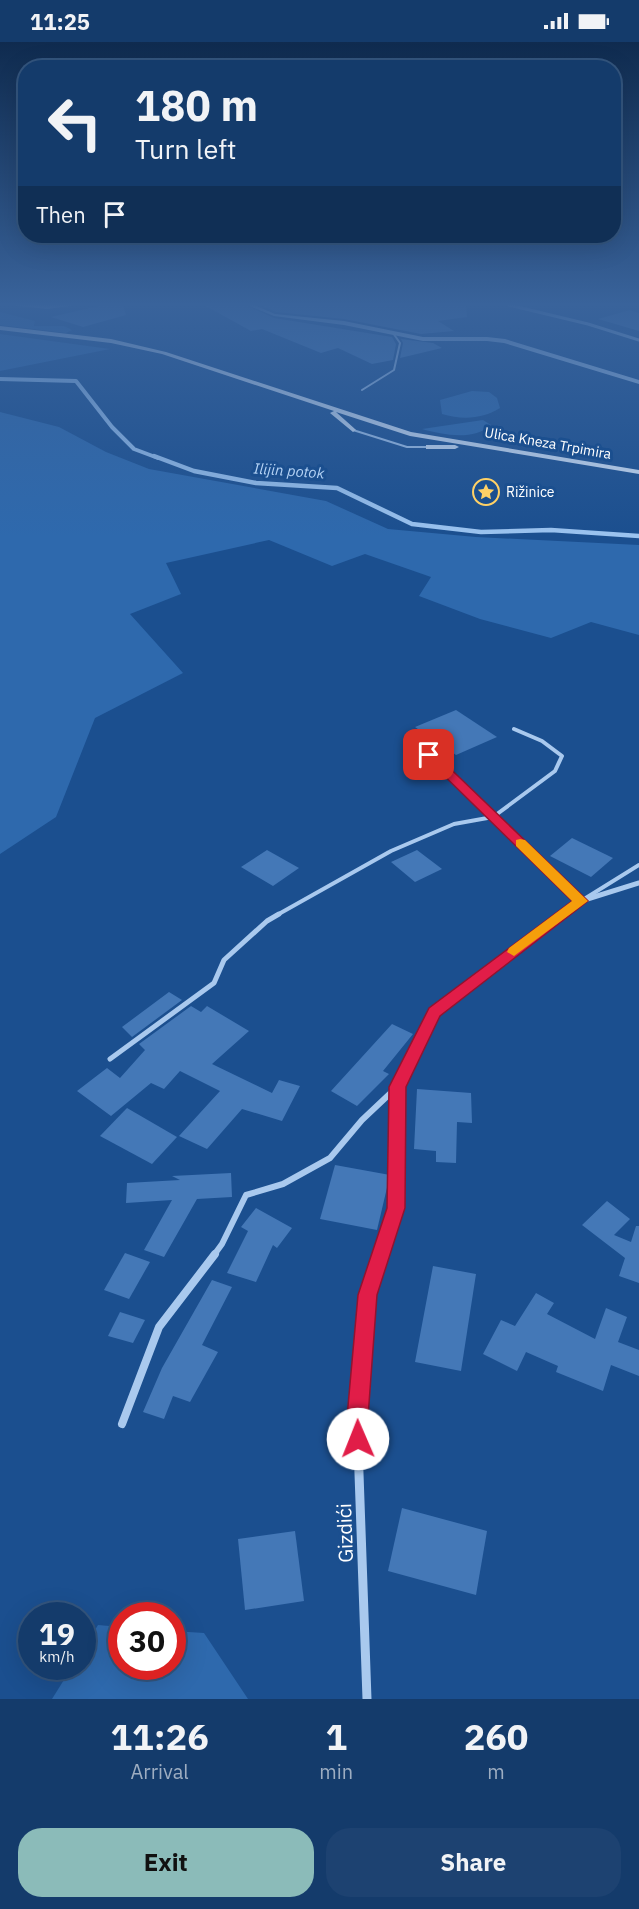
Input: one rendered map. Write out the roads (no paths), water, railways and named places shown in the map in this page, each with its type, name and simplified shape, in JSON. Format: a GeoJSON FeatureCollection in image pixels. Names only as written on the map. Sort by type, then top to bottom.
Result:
{"type":"FeatureCollection","features":[{"type":"Feature","properties":{"kind":"main road","name":"Ulica Kneza Trpimira"},"geometry":{"type":"LineString","coordinates":[[251,382],[410,434],[639,472]]}},
{"type":"Feature","properties":{"kind":"main road"},"geometry":{"type":"LineString","coordinates":[[322,406],[353,430]]}},
{"type":"Feature","properties":{"kind":"main road"},"geometry":{"type":"LineString","coordinates":[[429,447],[499,447]]}},
{"type":"Feature","properties":{"kind":"street","name":"Gizdići"},"geometry":{"type":"LineString","coordinates":[[367,1699],[357,1417],[367,1295],[396,1208],[397,1087],[434,1012],[581,901],[639,883]]}},
{"type":"Feature","properties":{"kind":"street"},"geometry":{"type":"LineString","coordinates":[[122,1424],[159,1327],[222,1244],[246,1195],[282,1184],[330,1158],[362,1120],[397,1087]]}},
{"type":"Feature","properties":{"kind":"lane"},"geometry":{"type":"LineString","coordinates":[[362,390],[374,382]]}},
{"type":"Feature","properties":{"kind":"lane"},"geometry":{"type":"LineString","coordinates":[[353,430],[407,447],[429,447]]}},
{"type":"Feature","properties":{"kind":"lane"},"geometry":{"type":"LineString","coordinates":[[110,1059],[214,982],[224,960],[267,921],[391,851],[454,824],[493,817],[555,771],[562,756],[542,741],[514,729]]}},
{"type":"Feature","properties":{"kind":"lane"},"geometry":{"type":"LineString","coordinates":[[429,755],[581,901],[639,865]]}},
{"type":"Feature","properties":{"kind":"waterway","name":"Ilijin potok"},"geometry":{"type":"LineString","coordinates":[[77,382],[112,427],[134,449],[158,458]]}},
{"type":"Feature","properties":{"kind":"waterway","name":"Ilijin potok"},"geometry":{"type":"LineString","coordinates":[[154,456],[194,471],[256,483],[337,488],[412,524],[481,532],[551,530],[639,536]]}},
{"type":"Feature","properties":{"kind":"place","name":"Rižinice"},"geometry":{"type":"Point","coordinates":[486,492]}}]}
